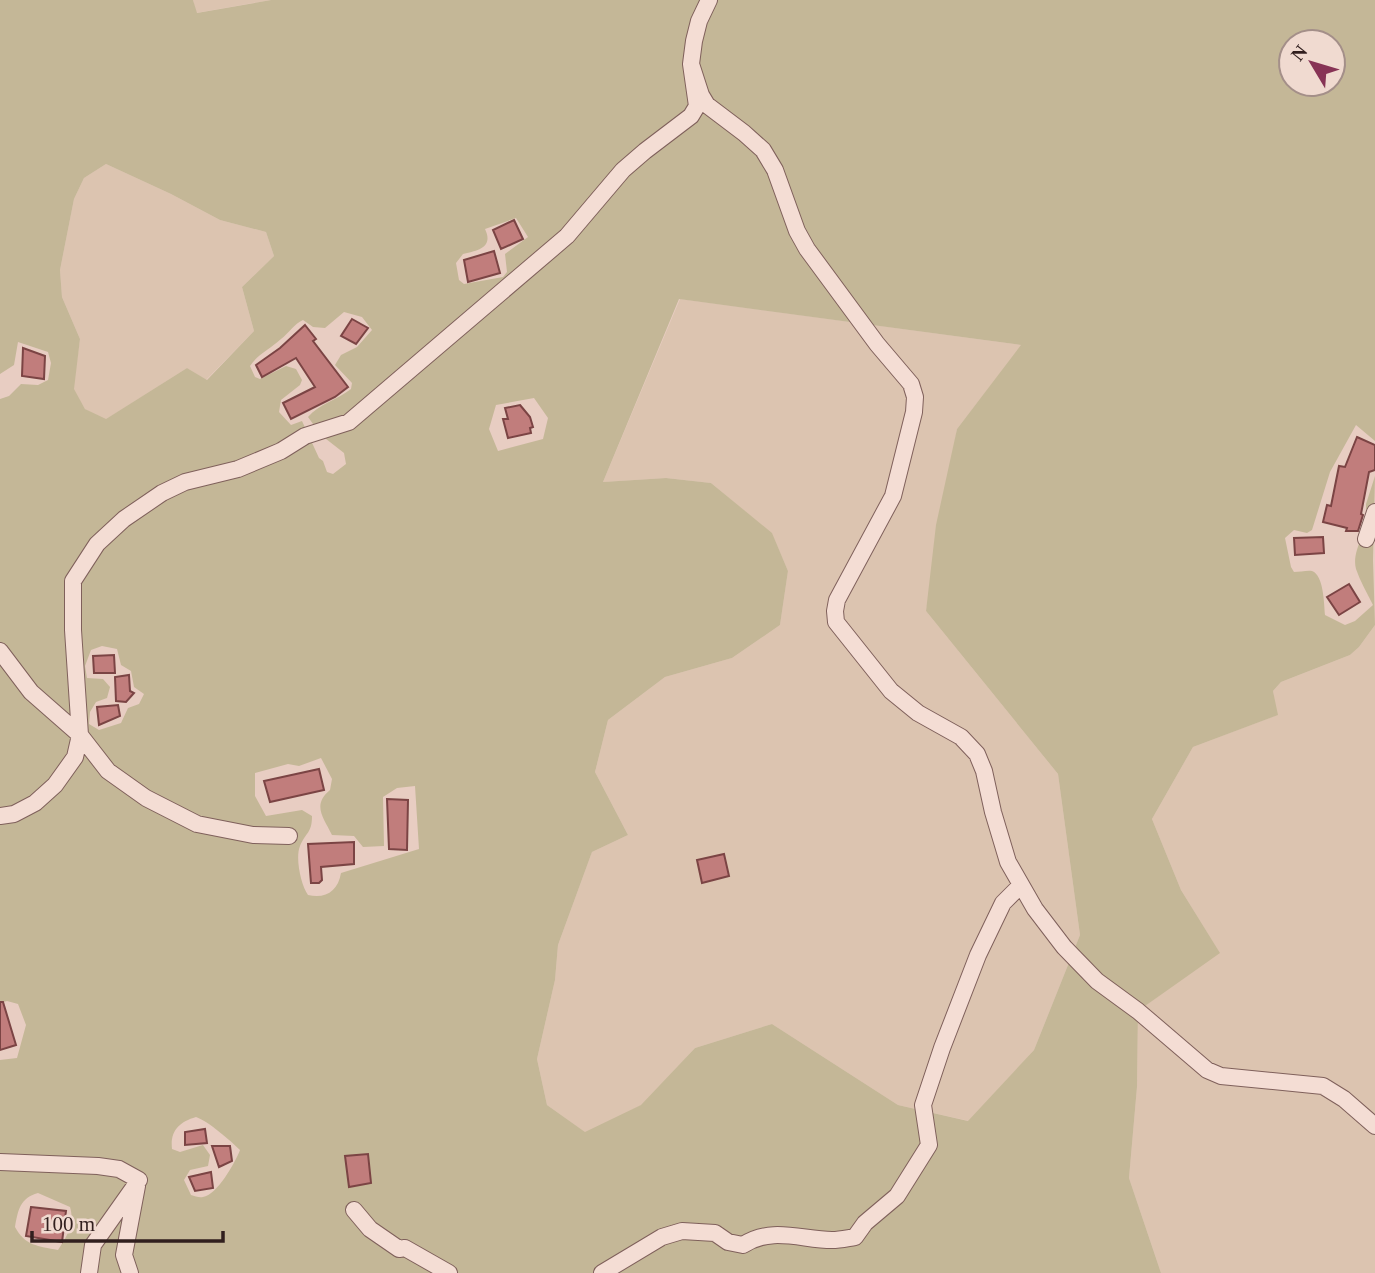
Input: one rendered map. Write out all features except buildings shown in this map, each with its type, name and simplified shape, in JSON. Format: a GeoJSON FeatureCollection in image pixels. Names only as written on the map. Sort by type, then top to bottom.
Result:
{"type":"FeatureCollection","features":[{"type":"Feature","properties":{"kind":"street"},"geometry":{"type":"LineString","coordinates":[[0,816],[14,814],[35,803],[55,785],[75,757],[80,735],[73,629],[73,581],[97,544],[124,519],[162,493],[185,482],[238,470],[281,451],[305,436],[349,422],[567,236],[624,170],[691,116],[697,106],[691,64],[699,21],[709,0]]}},
{"type":"Feature","properties":{"kind":"street"},"geometry":{"type":"LineString","coordinates":[[691,64],[707,105],[744,132],[762,150],[775,170],[797,231],[807,249],[877,344],[911,384],[915,397],[914,412],[893,496],[837,600],[836,622],[879,679],[903,703],[961,737],[977,754],[984,771],[1001,842],[1020,886],[1082,967],[1207,1070],[1221,1076],[1323,1086],[1344,1099],[1375,1126]]}},
{"type":"Feature","properties":{"kind":"street"},"geometry":{"type":"LineString","coordinates":[[1366,538],[1375,512]]}},
{"type":"Feature","properties":{"kind":"street"},"geometry":{"type":"LineString","coordinates":[[0,651],[31,692],[80,735],[108,771],[146,798],[197,824],[253,835],[289,836]]}},
{"type":"Feature","properties":{"kind":"street"},"geometry":{"type":"LineString","coordinates":[[603,1273],[662,1237],[682,1231],[715,1233],[728,1242],[743,1245],[755,1237],[800,1235],[831,1240],[855,1237],[865,1223],[897,1196],[929,1145],[923,1105],[942,1048],[978,955],[998,913],[1003,903],[1020,886]]}},
{"type":"Feature","properties":{"kind":"street"},"geometry":{"type":"LineString","coordinates":[[0,1162],[98,1166],[119,1170],[139,1180]]}},
{"type":"Feature","properties":{"kind":"street"},"geometry":{"type":"LineString","coordinates":[[89,1273],[93,1245],[139,1180]]}},
{"type":"Feature","properties":{"kind":"street"},"geometry":{"type":"LineString","coordinates":[[130,1273],[124,1255],[139,1180]]}},
{"type":"Feature","properties":{"kind":"street"},"geometry":{"type":"LineString","coordinates":[[354,1210],[370,1229],[399,1249],[405,1248],[449,1273]]}},
{"type":"Feature","properties":{"kind":"shaded area"},"geometry":{"type":"Polygon","coordinates":[[[0,0],[193,0],[197,13],[271,0],[1375,0],[1375,441],[1356,425],[1330,472],[1312,530],[1307,533],[1294,530],[1285,538],[1294,572],[1312,571],[1319,578],[1325,615],[1345,625],[1355,621],[1373,605],[1355,562],[1372,511],[1366,509],[1366,504],[1375,476],[1375,625],[1350,655],[1281,682],[1273,691],[1278,715],[1193,747],[1152,819],[1181,890],[1220,953],[1138,1011],[1137,1087],[1129,1178],[1161,1273],[0,1273],[0,1060],[17,1058],[26,1025],[18,1004],[7,1001],[0,1003],[0,399],[9,396],[21,384],[38,385],[48,380],[51,363],[48,352],[18,342],[14,365],[0,374],[0,0]],[[106,164],[84,178],[74,199],[60,270],[62,297],[80,339],[74,389],[85,409],[106,419],[187,368],[207,380],[254,331],[242,287],[274,256],[266,232],[220,220],[106,164]],[[516,218],[485,229],[486,244],[463,254],[456,263],[459,280],[464,284],[503,277],[507,272],[505,254],[528,237],[516,218]],[[679,299],[603,482],[666,478],[711,483],[772,533],[788,571],[780,625],[732,658],[665,677],[608,720],[595,772],[628,835],[592,852],[558,945],[555,980],[537,1059],[547,1105],[585,1132],[641,1105],[695,1048],[772,1024],[898,1105],[968,1121],[1034,1050],[1080,935],[1058,774],[926,611],[936,525],[957,429],[1021,345],[679,299]],[[344,312],[325,328],[313,327],[303,320],[250,366],[255,377],[260,379],[286,366],[296,369],[302,380],[300,385],[281,400],[279,412],[291,425],[302,421],[327,472],[333,474],[346,464],[344,453],[321,435],[308,417],[351,389],[352,383],[335,365],[341,355],[357,347],[372,330],[362,317],[344,312]],[[534,398],[496,405],[489,429],[498,451],[543,439],[548,418],[534,398]],[[102,646],[91,650],[85,666],[87,678],[103,679],[110,687],[107,698],[96,702],[90,712],[89,724],[99,730],[121,723],[128,708],[139,704],[144,694],[134,687],[131,671],[121,665],[117,649],[102,646]],[[321,758],[299,766],[288,764],[255,773],[255,796],[266,816],[302,810],[312,816],[311,826],[300,846],[298,857],[301,878],[308,895],[326,895],[337,885],[341,873],[419,849],[415,786],[397,788],[383,797],[384,846],[363,847],[354,836],[332,835],[323,817],[321,801],[330,790],[332,779],[321,758]],[[196,1117],[174,1132],[172,1149],[180,1152],[203,1145],[210,1155],[208,1166],[190,1170],[184,1180],[191,1195],[203,1197],[220,1185],[240,1150],[201,1119],[196,1117]],[[38,1193],[27,1198],[19,1210],[15,1227],[23,1238],[33,1244],[58,1250],[71,1224],[70,1207],[38,1193]]]}},
{"type":"Feature","properties":{"kind":"shaded area"},"geometry":{"type":"Polygon","coordinates":[[[193,0],[271,0],[196,13],[193,0]]]}},
{"type":"Feature","properties":{"kind":"shaded area"},"geometry":{"type":"Polygon","coordinates":[[[106,164],[220,220],[266,232],[274,256],[242,287],[254,331],[206,380],[187,368],[105,420],[85,409],[73,389],[80,339],[62,297],[60,270],[74,199],[84,178],[106,164]]]}},
{"type":"Feature","properties":{"kind":"shaded area"},"geometry":{"type":"Polygon","coordinates":[[[680,299],[1022,345],[957,429],[926,611],[1058,774],[1080,935],[1034,1050],[969,1121],[898,1105],[772,1024],[695,1048],[642,1105],[586,1133],[547,1105],[537,1059],[555,980],[558,945],[592,852],[628,835],[595,772],[608,720],[665,677],[732,658],[780,625],[788,571],[772,534],[711,483],[666,478],[603,482],[680,299]]]}},
{"type":"Feature","properties":{"kind":"shaded area"},"geometry":{"type":"Polygon","coordinates":[[[1375,625],[1375,1273],[1161,1273],[1129,1178],[1137,1087],[1138,1011],[1219,952],[1181,890],[1152,819],[1193,747],[1277,715],[1273,691],[1281,682],[1350,655],[1375,625]]]}}]}
